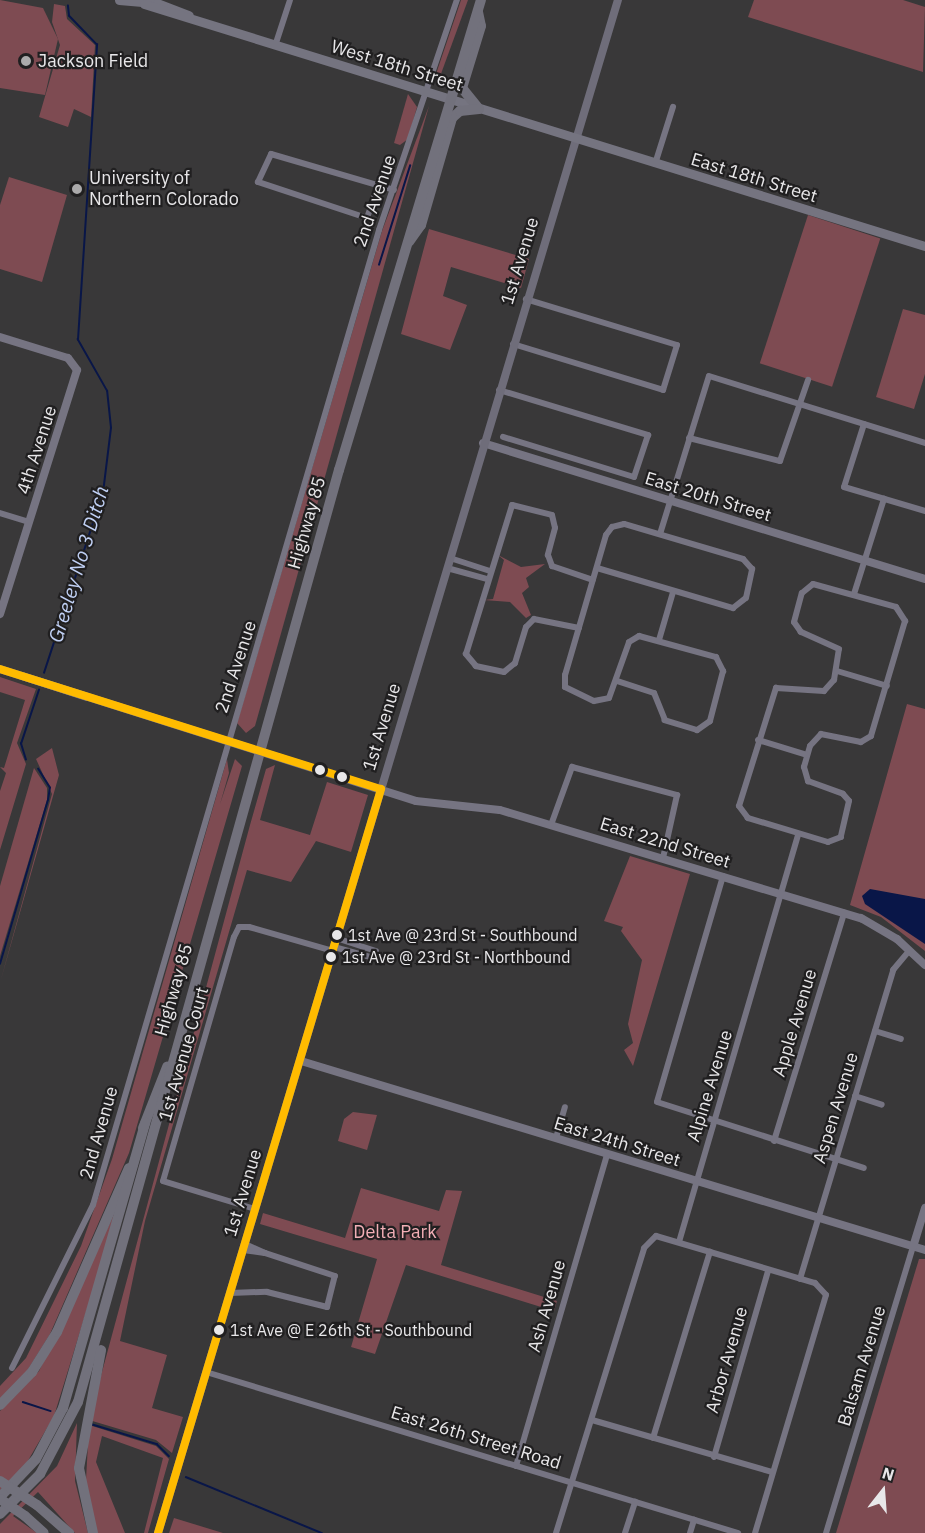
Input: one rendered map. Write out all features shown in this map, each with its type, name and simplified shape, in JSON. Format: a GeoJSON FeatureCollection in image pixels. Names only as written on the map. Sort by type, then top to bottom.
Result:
{"type":"FeatureCollection","features":[{"type":"Feature","properties":{"kind":"highway","name":"Highway 85"},"geometry":{"type":"LineString","coordinates":[[0,1405],[32,1372],[57,1332],[172,1056],[403,252],[448,99],[479,5]]}},
{"type":"Feature","properties":{"kind":"highway"},"geometry":{"type":"LineString","coordinates":[[479,5],[481,26],[462,88],[479,109]]}},
{"type":"Feature","properties":{"kind":"highway"},"geometry":{"type":"LineString","coordinates":[[403,252],[420,225],[452,118],[460,111],[479,109]]}},
{"type":"Feature","properties":{"kind":"highway","name":"Highway 85"},"geometry":{"type":"LineString","coordinates":[[104,1317],[166,1102],[172,1056]]}},
{"type":"Feature","properties":{"kind":"highway"},"geometry":{"type":"LineString","coordinates":[[44,1533],[0,1498],[36,1459],[63,1408],[145,1123]]}},
{"type":"Feature","properties":{"kind":"highway"},"geometry":{"type":"LineString","coordinates":[[0,1514],[33,1483],[59,1446],[104,1317]]}},
{"type":"Feature","properties":{"kind":"highway"},"geometry":{"type":"LineString","coordinates":[[93,1533],[79,1468],[104,1317]]}},
{"type":"Feature","properties":{"kind":"highway"},"geometry":{"type":"LineString","coordinates":[[0,1481],[37,1505],[69,1533]]}},
{"type":"Feature","properties":{"kind":"main road","name":"West 18th Street"},"geometry":{"type":"LineString","coordinates":[[119,0],[144,4],[157,3],[210,25],[275,46],[425,93],[575,136]]}},
{"type":"Feature","properties":{"kind":"main road","name":"1st Avenue"},"geometry":{"type":"LineString","coordinates":[[159,1533],[526,299],[618,0]]}},
{"type":"Feature","properties":{"kind":"main road","name":"East 18th Street"},"geometry":{"type":"LineString","coordinates":[[575,136],[654,165],[925,246]]}},
{"type":"Feature","properties":{"kind":"street"},"geometry":{"type":"LineString","coordinates":[[275,46],[290,0]]}},
{"type":"Feature","properties":{"kind":"street","name":"2nd Avenue"},"geometry":{"type":"LineString","coordinates":[[12,1368],[93,1205],[228,741],[394,190],[457,0]]}},
{"type":"Feature","properties":{"kind":"street"},"geometry":{"type":"LineString","coordinates":[[654,165],[673,107]]}},
{"type":"Feature","properties":{"kind":"street"},"geometry":{"type":"LineString","coordinates":[[378,186],[368,218],[258,182],[271,154],[394,190]]}},
{"type":"Feature","properties":{"kind":"street"},"geometry":{"type":"LineString","coordinates":[[513,344],[663,390],[677,345],[526,299]]}},
{"type":"Feature","properties":{"kind":"street","name":"4th Avenue"},"geometry":{"type":"LineString","coordinates":[[0,336],[75,364],[0,614]]}},
{"type":"Feature","properties":{"kind":"street"},"geometry":{"type":"LineString","coordinates":[[660,534],[709,376],[925,443]]}},
{"type":"Feature","properties":{"kind":"street"},"geometry":{"type":"LineString","coordinates":[[689,438],[780,461],[808,380]]}},
{"type":"Feature","properties":{"kind":"street"},"geometry":{"type":"LineString","coordinates":[[499,390],[648,435],[634,477],[503,437]]}},
{"type":"Feature","properties":{"kind":"street"},"geometry":{"type":"LineString","coordinates":[[864,424],[844,487],[925,511]]}},
{"type":"Feature","properties":{"kind":"street","name":"East 20th Street"},"geometry":{"type":"LineString","coordinates":[[483,443],[925,579]]}},
{"type":"Feature","properties":{"kind":"street"},"geometry":{"type":"LineString","coordinates":[[854,594],[885,499]]}},
{"type":"Feature","properties":{"kind":"street"},"geometry":{"type":"LineString","coordinates":[[579,628],[534,619],[526,627],[511,669],[497,672],[476,666],[466,650],[507,511],[516,504],[554,519],[548,555],[552,566],[593,579]]}},
{"type":"Feature","properties":{"kind":"street"},"geometry":{"type":"LineString","coordinates":[[0,513],[29,522]]}},
{"type":"Feature","properties":{"kind":"street"},"geometry":{"type":"LineString","coordinates":[[597,568],[673,592],[736,608],[746,598],[752,569],[743,559],[660,534],[624,524],[612,527],[597,568],[593,579],[565,687],[599,702],[609,698],[630,641],[639,636],[659,640],[721,663],[723,673],[706,726],[694,730],[669,723],[654,693],[616,681]]}},
{"type":"Feature","properties":{"kind":"street"},"geometry":{"type":"LineString","coordinates":[[450,558],[490,571]]}},
{"type":"Feature","properties":{"kind":"street"},"geometry":{"type":"LineString","coordinates":[[447,568],[487,579]]}},
{"type":"Feature","properties":{"kind":"street"},"geometry":{"type":"LineString","coordinates":[[809,585],[854,594],[896,607],[905,616],[887,686],[869,738],[856,742],[821,734],[807,755],[808,781],[843,794],[850,807],[841,837],[834,841],[798,834],[740,811],[758,740],[777,686],[824,691],[837,671],[840,653],[835,645],[801,632],[794,618],[809,585]]}},
{"type":"Feature","properties":{"kind":"street"},"geometry":{"type":"LineString","coordinates":[[659,640],[673,592]]}},
{"type":"Feature","properties":{"kind":"street","name":"East 22nd Street"},"geometry":{"type":"LineString","coordinates":[[0,669],[428,803],[500,810],[844,913],[884,930],[925,965]]}},
{"type":"Feature","properties":{"kind":"street"},"geometry":{"type":"LineString","coordinates":[[837,671],[887,686]]}},
{"type":"Feature","properties":{"kind":"street"},"geometry":{"type":"LineString","coordinates":[[758,740],[807,755]]}},
{"type":"Feature","properties":{"kind":"street"},"geometry":{"type":"LineString","coordinates":[[551,825],[571,768],[680,799],[663,858]]}},
{"type":"Feature","properties":{"kind":"street","name":"Alpine Avenue"},"geometry":{"type":"LineString","coordinates":[[678,1242],[798,834]]}},
{"type":"Feature","properties":{"kind":"street"},"geometry":{"type":"LineString","coordinates":[[723,876],[657,1102],[714,1123],[864,1168]]}},
{"type":"Feature","properties":{"kind":"street","name":"Apple Avenue"},"geometry":{"type":"LineString","coordinates":[[774,1141],[844,913]]}},
{"type":"Feature","properties":{"kind":"street","name":"1st Avenue Court"},"geometry":{"type":"LineString","coordinates":[[255,1209],[163,1181],[235,935],[239,927],[249,927],[334,945]]}},
{"type":"Feature","properties":{"kind":"street"},"geometry":{"type":"LineString","coordinates":[[334,945],[376,951]]}},
{"type":"Feature","properties":{"kind":"street"},"geometry":{"type":"LineString","coordinates":[[334,945],[374,958]]}},
{"type":"Feature","properties":{"kind":"street","name":"Aspen Avenue"},"geometry":{"type":"LineString","coordinates":[[800,1279],[893,970],[909,951]]}},
{"type":"Feature","properties":{"kind":"street"},"geometry":{"type":"LineString","coordinates":[[874,1031],[901,1039]]}},
{"type":"Feature","properties":{"kind":"street","name":"East 24th Street"},"geometry":{"type":"LineString","coordinates":[[301,1061],[925,1251]]}},
{"type":"Feature","properties":{"kind":"street"},"geometry":{"type":"LineString","coordinates":[[855,1096],[882,1105]]}},
{"type":"Feature","properties":{"kind":"street"},"geometry":{"type":"LineString","coordinates":[[555,1138],[565,1107]]}},
{"type":"Feature","properties":{"kind":"street","name":"Ash Avenue"},"geometry":{"type":"LineString","coordinates":[[516,1466],[607,1154]]}},
{"type":"Feature","properties":{"kind":"street","name":"Balsam Avenue"},"geometry":{"type":"LineString","coordinates":[[826,1533],[925,1208]]}},
{"type":"Feature","properties":{"kind":"street"},"geometry":{"type":"LineString","coordinates":[[556,1533],[574,1484],[646,1242],[656,1236],[800,1279],[824,1292],[755,1533]]}},
{"type":"Feature","properties":{"kind":"street"},"geometry":{"type":"LineString","coordinates":[[230,1293],[267,1292],[327,1307],[334,1276],[244,1247]]}},
{"type":"Feature","properties":{"kind":"street"},"geometry":{"type":"LineString","coordinates":[[653,1438],[710,1252]]}},
{"type":"Feature","properties":{"kind":"street","name":"Arbor Avenue"},"geometry":{"type":"LineString","coordinates":[[714,1457],[768,1271]]}},
{"type":"Feature","properties":{"kind":"street","name":"East 26th Street Road"},"geometry":{"type":"LineString","coordinates":[[206,1372],[738,1533]]}},
{"type":"Feature","properties":{"kind":"street"},"geometry":{"type":"LineString","coordinates":[[592,1420],[772,1472]]}},
{"type":"Feature","properties":{"kind":"street"},"geometry":{"type":"LineString","coordinates":[[625,1533],[635,1502]]}},
{"type":"Feature","properties":{"kind":"street"},"geometry":{"type":"LineString","coordinates":[[690,1533],[694,1520]]}},
{"type":"Feature","properties":{"kind":"green space","name":"Jackson Field"},"geometry":{"type":"Polygon","coordinates":[[[0,0],[43,8],[58,39],[45,95],[0,88],[0,0]]]}},
{"type":"Feature","properties":{"kind":"green space"},"geometry":{"type":"Polygon","coordinates":[[[461,0],[468,0],[438,82],[436,74],[461,0]]]}},
{"type":"Feature","properties":{"kind":"green space"},"geometry":{"type":"Polygon","coordinates":[[[754,0],[903,0],[925,7],[923,72],[748,17],[754,0]]]}},
{"type":"Feature","properties":{"kind":"green space"},"geometry":{"type":"Polygon","coordinates":[[[54,4],[65,6],[67,19],[95,45],[91,117],[74,109],[68,127],[39,117],[60,45],[52,22],[54,4]]]}},
{"type":"Feature","properties":{"kind":"green space"},"geometry":{"type":"Polygon","coordinates":[[[408,94],[417,107],[408,139],[400,145],[394,143],[408,94]]]}},
{"type":"Feature","properties":{"kind":"green space"},"geometry":{"type":"Polygon","coordinates":[[[429,106],[255,726],[246,733],[237,723],[382,231],[429,106]]]}},
{"type":"Feature","properties":{"kind":"green space"},"geometry":{"type":"Polygon","coordinates":[[[9,177],[67,195],[42,282],[0,269],[0,205],[9,177]]]}},
{"type":"Feature","properties":{"kind":"green space"},"geometry":{"type":"Polygon","coordinates":[[[808,215],[880,238],[832,387],[760,363],[808,215]]]}},
{"type":"Feature","properties":{"kind":"green space"},"geometry":{"type":"Polygon","coordinates":[[[429,229],[529,259],[521,288],[451,267],[443,296],[467,305],[450,350],[401,334],[429,229]]]}},
{"type":"Feature","properties":{"kind":"green space"},"geometry":{"type":"Polygon","coordinates":[[[903,309],[925,315],[925,374],[914,409],[876,397],[903,309]]]}},
{"type":"Feature","properties":{"kind":"green space"},"geometry":{"type":"Polygon","coordinates":[[[498,555],[521,567],[545,564],[526,578],[529,587],[522,593],[531,615],[526,618],[510,602],[484,600],[493,599],[504,560],[498,555]]]}},
{"type":"Feature","properties":{"kind":"green space"},"geometry":{"type":"Polygon","coordinates":[[[0,677],[36,689],[17,743],[26,764],[0,850],[0,791],[6,773],[0,767],[4,768],[25,700],[0,692],[0,677]]]}},
{"type":"Feature","properties":{"kind":"green space"},"geometry":{"type":"Polygon","coordinates":[[[907,704],[925,709],[925,951],[881,917],[850,905],[907,704]]]}},
{"type":"Feature","properties":{"kind":"green space"},"geometry":{"type":"Polygon","coordinates":[[[52,748],[59,775],[0,983],[52,794],[36,759],[52,748]]]}},
{"type":"Feature","properties":{"kind":"green space"},"geometry":{"type":"Polygon","coordinates":[[[227,759],[229,773],[220,804],[235,759],[242,766],[129,1153],[50,1334],[22,1379],[0,1400],[0,1386],[26,1358],[81,1246],[112,1159],[227,759]]]}},
{"type":"Feature","properties":{"kind":"green space"},"geometry":{"type":"Polygon","coordinates":[[[275,765],[260,820],[310,835],[327,782],[368,795],[351,852],[316,841],[291,882],[247,870],[145,1221],[120,1341],[167,1355],[152,1408],[183,1417],[172,1453],[156,1440],[89,1420],[250,825],[266,769],[275,765]]]}},
{"type":"Feature","properties":{"kind":"green space"},"geometry":{"type":"Polygon","coordinates":[[[34,768],[47,788],[47,800],[0,956],[0,886],[34,768]]]}},
{"type":"Feature","properties":{"kind":"green space"},"geometry":{"type":"Polygon","coordinates":[[[630,856],[690,874],[633,1066],[624,1050],[633,1043],[628,1024],[642,960],[621,931],[623,927],[604,921],[630,856]]]}},
{"type":"Feature","properties":{"kind":"green space"},"geometry":{"type":"Polygon","coordinates":[[[353,1112],[377,1115],[367,1150],[338,1141],[344,1119],[353,1112]]]}},
{"type":"Feature","properties":{"kind":"green space","name":"Delta Park"},"geometry":{"type":"Polygon","coordinates":[[[361,1188],[439,1211],[446,1190],[462,1191],[441,1265],[557,1301],[554,1311],[406,1265],[375,1354],[351,1347],[377,1259],[260,1224],[263,1213],[345,1238],[361,1188]]]}},
{"type":"Feature","properties":{"kind":"green space"},"geometry":{"type":"Polygon","coordinates":[[[120,1202],[54,1416],[26,1464],[0,1490],[0,1411],[39,1371],[120,1202]]]}},
{"type":"Feature","properties":{"kind":"green space"},"geometry":{"type":"Polygon","coordinates":[[[919,1259],[925,1259],[925,1533],[836,1533],[919,1259]]]}},
{"type":"Feature","properties":{"kind":"green space"},"geometry":{"type":"Polygon","coordinates":[[[77,1423],[75,1481],[88,1533],[75,1533],[38,1492],[13,1516],[37,1533],[0,1533],[0,1524],[57,1466],[77,1423]]]}},
{"type":"Feature","properties":{"kind":"green space"},"geometry":{"type":"Polygon","coordinates":[[[89,1425],[156,1446],[169,1459],[148,1533],[144,1533],[163,1458],[102,1436],[96,1462],[125,1533],[97,1533],[85,1498],[89,1425]]]}},
{"type":"Feature","properties":{"kind":"green space"},"geometry":{"type":"Polygon","coordinates":[[[174,1518],[223,1533],[169,1533],[174,1518]]]}},
{"type":"Feature","properties":{"kind":"shaded area"},"geometry":{"type":"Polygon","coordinates":[[[870,889],[925,899],[925,944],[865,904],[862,896],[870,889]]]}},
{"type":"Feature","properties":{"kind":"waterway","name":"Greeley No 3 Ditch"},"geometry":{"type":"LineString","coordinates":[[44,673],[103,493],[111,428],[107,391],[78,340],[97,45],[69,16],[68,6]]}},
{"type":"Feature","properties":{"kind":"waterway"},"geometry":{"type":"LineString","coordinates":[[379,265],[410,166]]}},
{"type":"Feature","properties":{"kind":"waterway"},"geometry":{"type":"LineString","coordinates":[[26,760],[21,744],[39,690]]}},
{"type":"Feature","properties":{"kind":"waterway"},"geometry":{"type":"LineString","coordinates":[[0,964],[48,800],[50,788],[38,769]]}},
{"type":"Feature","properties":{"kind":"waterway"},"geometry":{"type":"LineString","coordinates":[[23,1402],[51,1411]]}},
{"type":"Feature","properties":{"kind":"waterway"},"geometry":{"type":"LineString","coordinates":[[91,1424],[157,1444],[169,1456]]}},
{"type":"Feature","properties":{"kind":"waterway"},"geometry":{"type":"LineString","coordinates":[[186,1477],[322,1533]]}},
{"type":"Feature","properties":{"kind":"transit line"},"geometry":{"type":"LineString","coordinates":[[0,669],[381,789]]}},
{"type":"Feature","properties":{"kind":"transit line"},"geometry":{"type":"LineString","coordinates":[[158,1533],[381,789]]}},
{"type":"Feature","properties":{"kind":"place","name":"Jackson Field"},"geometry":{"type":"Point","coordinates":[26,61]}},
{"type":"Feature","properties":{"kind":"place","name":"University of Northern Colorado"},"geometry":{"type":"Point","coordinates":[77,189]}},
{"type":"Feature","properties":{"kind":"place","name":"1st Ave @ 23rd St - Southbound"},"geometry":{"type":"Point","coordinates":[337,935]}},
{"type":"Feature","properties":{"kind":"place","name":"1st Ave @ 23rd St - Northbound"},"geometry":{"type":"Point","coordinates":[331,957]}},
{"type":"Feature","properties":{"kind":"place","name":"1st Ave @ E 26th St - Southbound"},"geometry":{"type":"Point","coordinates":[219,1330]}}]}
